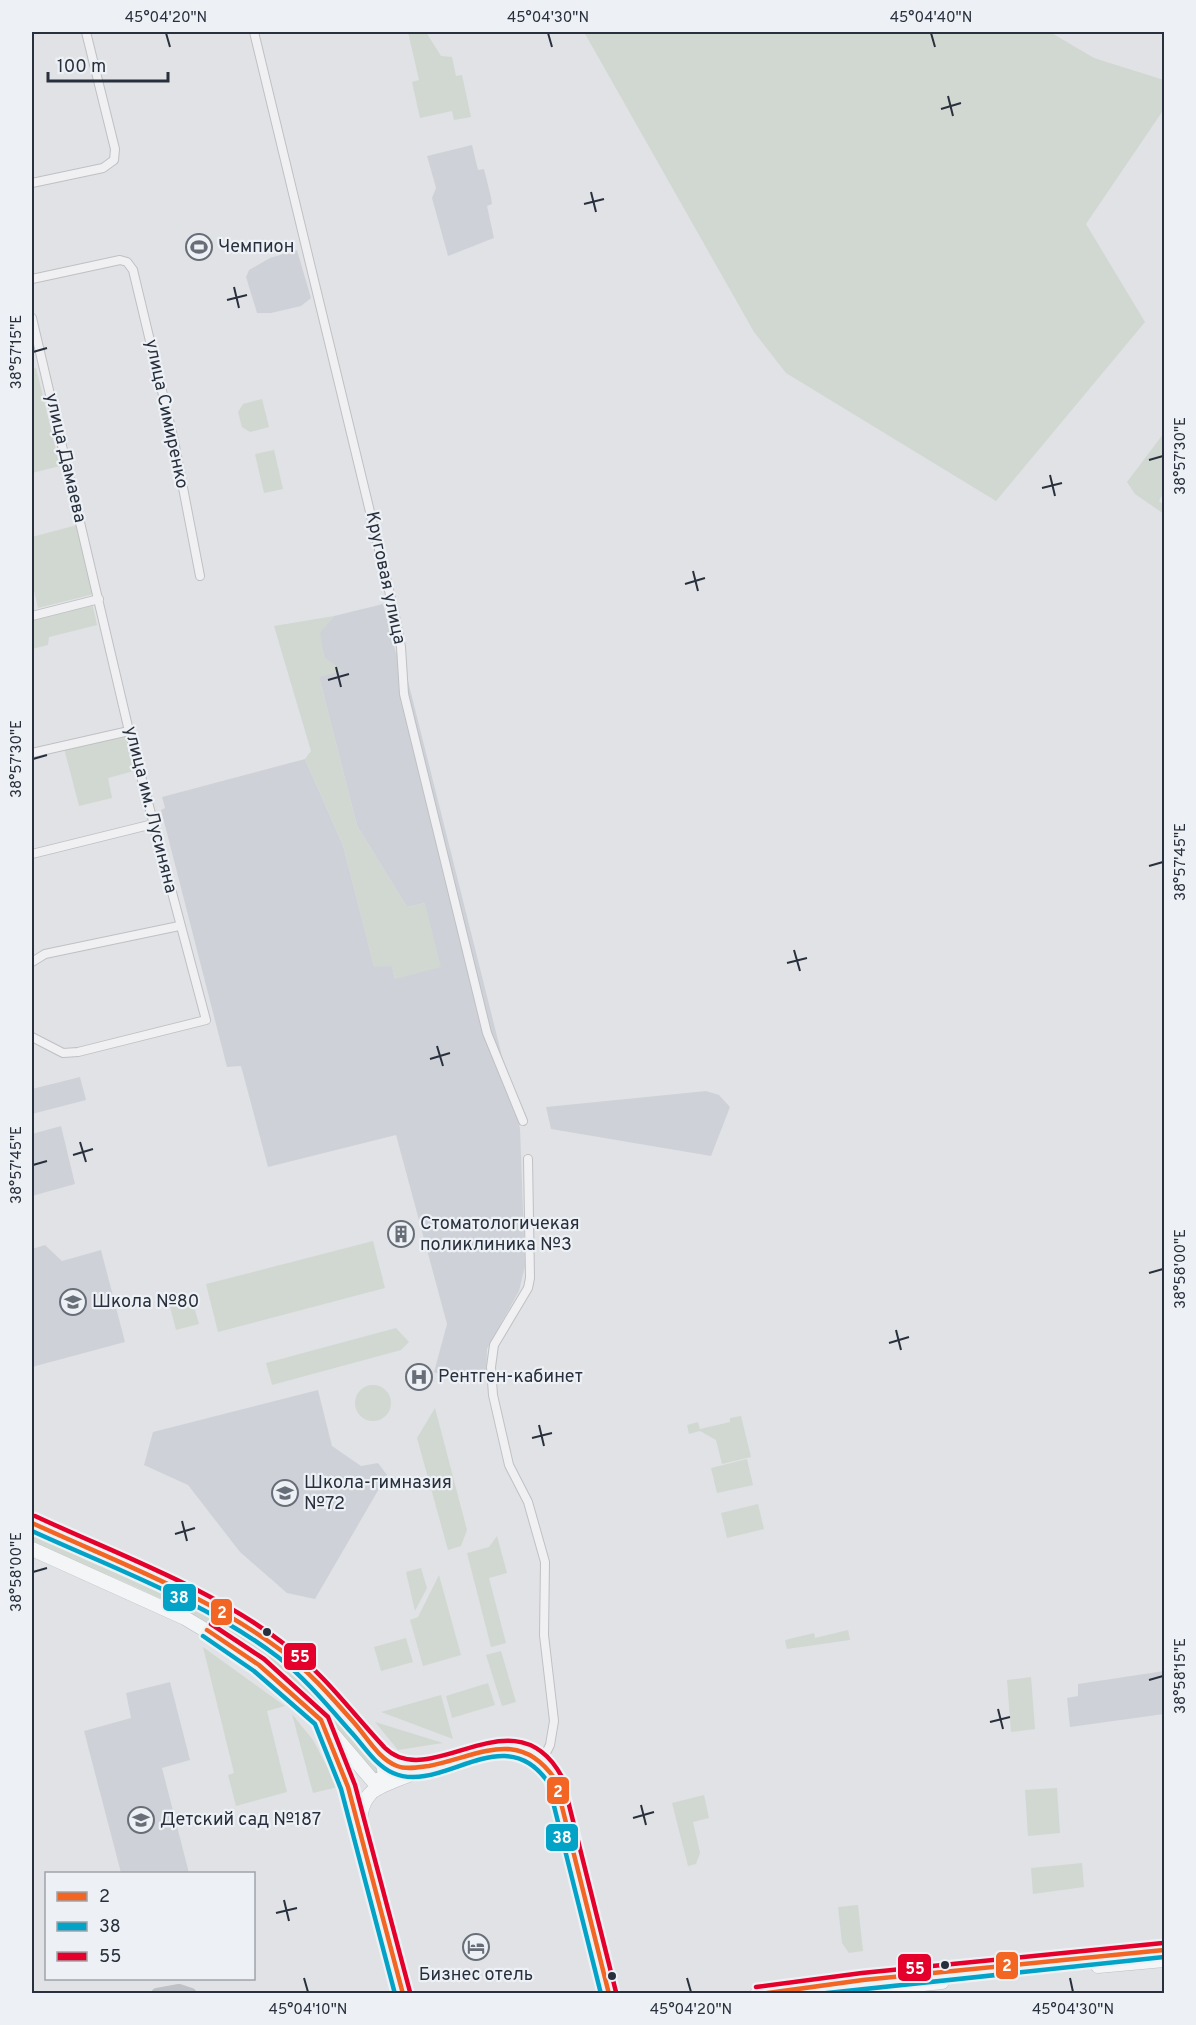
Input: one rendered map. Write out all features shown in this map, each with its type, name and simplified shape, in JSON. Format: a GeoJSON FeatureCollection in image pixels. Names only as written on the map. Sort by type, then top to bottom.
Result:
{"type":"FeatureCollection","features":[{"type":"Feature","properties":{"kind":"main road"},"geometry":{"type":"LineString","coordinates":[[32,1523],[194,1597],[265,1639],[318,1684],[380,1754],[402,1769],[440,1765]]}},
{"type":"Feature","properties":{"kind":"main road"},"geometry":{"type":"LineString","coordinates":[[32,1549],[210,1632],[259,1665],[321,1720],[372,1781],[381,1779],[385,1774],[380,1754]]}},
{"type":"Feature","properties":{"kind":"main road"},"geometry":{"type":"LineString","coordinates":[[321,1720],[338,1756],[360,1828],[403,1994]]}},
{"type":"Feature","properties":{"kind":"main road"},"geometry":{"type":"LineString","coordinates":[[360,1828],[360,1818],[367,1798],[379,1786],[440,1765],[510,1747],[529,1750],[543,1759],[555,1779],[562,1802],[609,1994]]}},
{"type":"Feature","properties":{"kind":"main road"},"geometry":{"type":"LineString","coordinates":[[757,1994],[863,1980],[1164,1950]]}},
{"type":"Feature","properties":{"kind":"main road"},"geometry":{"type":"LineString","coordinates":[[827,1994],[1164,1960]]}},
{"type":"Feature","properties":{"kind":"street"},"geometry":{"type":"LineString","coordinates":[[32,183],[103,168],[114,160],[115,149],[86,32]]}},
{"type":"Feature","properties":{"kind":"street","name":"Круговая улица"},"geometry":{"type":"LineString","coordinates":[[254,32],[386,576],[401,647],[404,694],[487,1033],[523,1121]]}},
{"type":"Feature","properties":{"kind":"street","name":"улица Симиренко"},"geometry":{"type":"LineString","coordinates":[[32,279],[120,260],[127,262],[133,270],[174,441],[200,576]]}},
{"type":"Feature","properties":{"kind":"street","name":"улица Дамаева"},"geometry":{"type":"LineString","coordinates":[[32,318],[99,599]]}},
{"type":"Feature","properties":{"kind":"street"},"geometry":{"type":"LineString","coordinates":[[32,604],[33,615],[99,599]]}},
{"type":"Feature","properties":{"kind":"street","name":"улица им. Лусиняна"},"geometry":{"type":"LineString","coordinates":[[32,1037],[63,1053],[78,1052],[206,1020],[179,926],[129,731],[99,599]]}},
{"type":"Feature","properties":{"kind":"street"},"geometry":{"type":"LineString","coordinates":[[32,753],[129,731]]}},
{"type":"Feature","properties":{"kind":"street"},"geometry":{"type":"LineString","coordinates":[[32,854],[153,824]]}},
{"type":"Feature","properties":{"kind":"street"},"geometry":{"type":"LineString","coordinates":[[32,962],[45,954],[179,926]]}},
{"type":"Feature","properties":{"kind":"street"},"geometry":{"type":"LineString","coordinates":[[528,1159],[530,1278],[528,1288],[494,1345],[490,1367],[493,1395],[509,1465],[528,1502],[545,1562],[544,1635],[554,1721],[550,1745],[543,1759]]}},
{"type":"Feature","properties":{"kind":"street"},"geometry":{"type":"LineString","coordinates":[[157,1994],[184,1992]]}},
{"type":"Feature","properties":{"kind":"shaded area"},"geometry":{"type":"Polygon","coordinates":[[[408,32],[426,32],[441,56],[452,57],[456,76],[462,75],[471,117],[454,120],[452,111],[420,118],[412,82],[419,80],[408,32]]]}},
{"type":"Feature","properties":{"kind":"shaded area"},"geometry":{"type":"Polygon","coordinates":[[[584,32],[1050,32],[1094,58],[1164,80],[1164,109],[1086,224],[1145,322],[996,501],[786,373],[754,332],[584,32]]]}},
{"type":"Feature","properties":{"kind":"shaded area"},"geometry":{"type":"Polygon","coordinates":[[[472,145],[478,170],[484,169],[491,197],[492,204],[487,206],[494,238],[448,256],[432,198],[436,188],[427,156],[472,145]]]}},
{"type":"Feature","properties":{"kind":"shaded area"},"geometry":{"type":"Polygon","coordinates":[[[297,250],[311,298],[301,306],[271,313],[257,313],[246,277],[249,270],[270,258],[297,250]]]}},
{"type":"Feature","properties":{"kind":"shaded area"},"geometry":{"type":"Polygon","coordinates":[[[36,368],[60,466],[32,473],[32,369],[36,368]]]}},
{"type":"Feature","properties":{"kind":"shaded area"},"geometry":{"type":"Polygon","coordinates":[[[262,399],[269,427],[250,432],[242,427],[238,412],[243,404],[262,399]]]}},
{"type":"Feature","properties":{"kind":"shaded area"},"geometry":{"type":"Polygon","coordinates":[[[1164,433],[1164,492],[1159,501],[1164,505],[1164,514],[1135,494],[1127,482],[1164,433]]]}},
{"type":"Feature","properties":{"kind":"shaded area"},"geometry":{"type":"Polygon","coordinates":[[[274,450],[283,489],[264,493],[255,454],[274,450]]]}},
{"type":"Feature","properties":{"kind":"shaded area"},"geometry":{"type":"Polygon","coordinates":[[[77,525],[94,594],[38,608],[32,582],[32,537],[77,525]]]}},
{"type":"Feature","properties":{"kind":"shaded area"},"geometry":{"type":"Polygon","coordinates":[[[92,602],[97,625],[49,637],[48,645],[32,649],[32,616],[92,602]]]}},
{"type":"Feature","properties":{"kind":"shaded area"},"geometry":{"type":"Polygon","coordinates":[[[383,604],[396,653],[402,657],[520,1128],[525,1266],[519,1291],[487,1349],[486,1377],[462,1384],[434,1372],[447,1324],[396,1135],[268,1167],[241,1066],[227,1067],[161,810],[165,808],[162,797],[305,759],[343,845],[374,966],[392,966],[395,979],[425,903],[407,907],[357,826],[319,677],[324,657],[319,633],[334,616],[383,604]]]}},
{"type":"Feature","properties":{"kind":"shaded area"},"geometry":{"type":"Polygon","coordinates":[[[334,616],[320,633],[324,657],[343,671],[319,677],[357,826],[407,907],[425,903],[441,967],[395,979],[392,966],[374,967],[343,845],[305,759],[311,751],[274,626],[334,616]]]}},
{"type":"Feature","properties":{"kind":"shaded area"},"geometry":{"type":"Polygon","coordinates":[[[124,733],[134,771],[108,778],[112,798],[79,806],[64,748],[124,733]]]}},
{"type":"Feature","properties":{"kind":"shaded area"},"geometry":{"type":"Polygon","coordinates":[[[80,1077],[86,1100],[32,1114],[32,1089],[80,1077]]]}},
{"type":"Feature","properties":{"kind":"shaded area"},"geometry":{"type":"Polygon","coordinates":[[[706,1091],[719,1095],[730,1107],[711,1156],[551,1129],[546,1107],[706,1091]]]}},
{"type":"Feature","properties":{"kind":"shaded area"},"geometry":{"type":"Polygon","coordinates":[[[61,1126],[75,1184],[32,1196],[32,1134],[61,1126]]]}},
{"type":"Feature","properties":{"kind":"shaded area"},"geometry":{"type":"Polygon","coordinates":[[[373,1241],[385,1288],[218,1332],[206,1284],[373,1241]]]}},
{"type":"Feature","properties":{"kind":"shaded area","name":"Школа №80"},"geometry":{"type":"Polygon","coordinates":[[[45,1245],[62,1261],[101,1250],[125,1342],[32,1367],[32,1249],[45,1245]]]}},
{"type":"Feature","properties":{"kind":"shaded area"},"geometry":{"type":"Polygon","coordinates":[[[191,1296],[199,1324],[176,1330],[169,1303],[191,1296]]]}},
{"type":"Feature","properties":{"kind":"shaded area"},"geometry":{"type":"Polygon","coordinates":[[[396,1328],[409,1342],[401,1350],[272,1385],[266,1363],[396,1328]]]}},
{"type":"Feature","properties":{"kind":"shaded area"},"geometry":{"type":"Polygon","coordinates":[[[373,1385],[386,1390],[391,1403],[386,1416],[373,1421],[360,1416],[355,1403],[360,1390],[373,1385]]]}},
{"type":"Feature","properties":{"kind":"shaded area","name":"Школа-гимназия №72"},"geometry":{"type":"Polygon","coordinates":[[[318,1390],[332,1446],[361,1466],[378,1463],[387,1475],[315,1599],[287,1593],[240,1552],[188,1485],[144,1465],[153,1432],[318,1390]]]}},
{"type":"Feature","properties":{"kind":"shaded area"},"geometry":{"type":"Polygon","coordinates":[[[435,1408],[467,1530],[461,1546],[448,1550],[417,1438],[435,1408]]]}},
{"type":"Feature","properties":{"kind":"shaded area"},"geometry":{"type":"Polygon","coordinates":[[[741,1416],[751,1457],[722,1464],[716,1440],[700,1431],[689,1434],[687,1425],[698,1422],[700,1429],[730,1422],[730,1418],[741,1416]]]}},
{"type":"Feature","properties":{"kind":"shaded area"},"geometry":{"type":"Polygon","coordinates":[[[747,1459],[753,1485],[717,1493],[711,1468],[747,1459]]]}},
{"type":"Feature","properties":{"kind":"shaded area"},"geometry":{"type":"Polygon","coordinates":[[[758,1504],[764,1529],[727,1538],[721,1513],[758,1504]]]}},
{"type":"Feature","properties":{"kind":"shaded area"},"geometry":{"type":"Polygon","coordinates":[[[32,1528],[178,1595],[261,1644],[294,1671],[325,1702],[381,1769],[379,1778],[305,1697],[256,1654],[232,1637],[177,1606],[32,1542],[32,1528]]]}},
{"type":"Feature","properties":{"kind":"shaded area"},"geometry":{"type":"Polygon","coordinates":[[[497,1536],[507,1573],[489,1578],[506,1643],[491,1647],[467,1553],[489,1547],[497,1536]]]}},
{"type":"Feature","properties":{"kind":"shaded area"},"geometry":{"type":"Polygon","coordinates":[[[421,1568],[427,1588],[415,1611],[406,1572],[421,1568]]]}},
{"type":"Feature","properties":{"kind":"shaded area"},"geometry":{"type":"Polygon","coordinates":[[[439,1575],[461,1655],[423,1666],[410,1620],[418,1617],[439,1575]]]}},
{"type":"Feature","properties":{"kind":"shaded area"},"geometry":{"type":"Polygon","coordinates":[[[848,1630],[850,1640],[787,1649],[785,1640],[814,1633],[815,1638],[848,1630]]]}},
{"type":"Feature","properties":{"kind":"shaded area"},"geometry":{"type":"Polygon","coordinates":[[[406,1638],[413,1662],[381,1671],[374,1647],[406,1638]]]}},
{"type":"Feature","properties":{"kind":"shaded area"},"geometry":{"type":"Polygon","coordinates":[[[203,1647],[285,1706],[267,1711],[287,1792],[236,1806],[228,1775],[234,1773],[203,1647]]]}},
{"type":"Feature","properties":{"kind":"shaded area"},"geometry":{"type":"Polygon","coordinates":[[[501,1651],[516,1702],[502,1706],[486,1655],[501,1651]]]}},
{"type":"Feature","properties":{"kind":"shaded area"},"geometry":{"type":"Polygon","coordinates":[[[1164,1671],[1164,1714],[1070,1727],[1067,1698],[1078,1696],[1078,1684],[1164,1671]]]}},
{"type":"Feature","properties":{"kind":"shaded area"},"geometry":{"type":"Polygon","coordinates":[[[1031,1677],[1035,1729],[1011,1732],[1007,1680],[1031,1677]]]}},
{"type":"Feature","properties":{"kind":"shaded area","name":"Детский сад №187"},"geometry":{"type":"Polygon","coordinates":[[[170,1682],[190,1760],[162,1768],[189,1872],[121,1872],[84,1731],[131,1718],[126,1693],[170,1682]]]}},
{"type":"Feature","properties":{"kind":"shaded area"},"geometry":{"type":"Polygon","coordinates":[[[488,1683],[495,1705],[452,1718],[446,1696],[488,1683]]]}},
{"type":"Feature","properties":{"kind":"shaded area"},"geometry":{"type":"Polygon","coordinates":[[[441,1695],[453,1739],[381,1712],[441,1695]]]}},
{"type":"Feature","properties":{"kind":"shaded area"},"geometry":{"type":"Polygon","coordinates":[[[292,1714],[313,1740],[338,1787],[313,1793],[292,1714]]]}},
{"type":"Feature","properties":{"kind":"shaded area"},"geometry":{"type":"Polygon","coordinates":[[[375,1722],[443,1743],[398,1750],[375,1722]]]}},
{"type":"Feature","properties":{"kind":"shaded area"},"geometry":{"type":"Polygon","coordinates":[[[1057,1788],[1060,1833],[1028,1836],[1025,1790],[1057,1788]]]}},
{"type":"Feature","properties":{"kind":"shaded area"},"geometry":{"type":"Polygon","coordinates":[[[704,1795],[709,1818],[693,1822],[700,1853],[696,1864],[688,1866],[672,1803],[704,1795]]]}},
{"type":"Feature","properties":{"kind":"shaded area"},"geometry":{"type":"Polygon","coordinates":[[[1082,1863],[1084,1887],[1033,1894],[1031,1868],[1082,1863]]]}},
{"type":"Feature","properties":{"kind":"shaded area"},"geometry":{"type":"Polygon","coordinates":[[[858,1905],[863,1951],[849,1953],[842,1943],[838,1907],[858,1905]]]}},
{"type":"Feature","properties":{"kind":"transit line","name":"55"},"geometry":{"type":"LineString","coordinates":[[35,1516],[165,1574],[258,1625],[301,1657],[385,1748],[404,1759],[425,1759],[497,1741],[521,1742],[543,1753],[562,1777],[616,1992]]}},
{"type":"Feature","properties":{"kind":"transit line","name":"2"},"geometry":{"type":"LineString","coordinates":[[32,1523],[192,1596],[253,1631],[302,1668],[339,1705],[379,1754],[397,1766],[409,1768],[429,1766],[497,1749],[512,1749],[527,1754],[541,1763],[555,1779],[609,1994]]}},
{"type":"Feature","properties":{"kind":"transit line","name":"38"},"geometry":{"type":"LineString","coordinates":[[32,1531],[158,1587],[250,1637],[298,1674],[375,1760],[393,1773],[412,1777],[432,1775],[492,1757],[512,1757],[530,1764],[548,1782],[601,1994]]}},
{"type":"Feature","properties":{"kind":"transit line","name":"55"},"geometry":{"type":"LineString","coordinates":[[211,1624],[264,1659],[328,1717],[355,1785],[410,1992]]}},
{"type":"Feature","properties":{"kind":"transit line","name":"2"},"geometry":{"type":"LineString","coordinates":[[207,1630],[259,1665],[321,1720],[348,1787],[403,1994]]}},
{"type":"Feature","properties":{"kind":"transit line","name":"38"},"geometry":{"type":"LineString","coordinates":[[203,1636],[254,1671],[315,1724],[341,1789],[395,1994]]}},
{"type":"Feature","properties":{"kind":"transit line","name":"55"},"geometry":{"type":"LineString","coordinates":[[756,1987],[862,1973],[1163,1943]]}},
{"type":"Feature","properties":{"kind":"transit line","name":"2"},"geometry":{"type":"LineString","coordinates":[[761,1994],[863,1980],[1164,1950]]}},
{"type":"Feature","properties":{"kind":"transit line","name":"38"},"geometry":{"type":"LineString","coordinates":[[818,1994],[1164,1957]]}},
{"type":"Feature","properties":{"kind":"place","name":"Чемпион"},"geometry":{"type":"Point","coordinates":[199,247]}},
{"type":"Feature","properties":{"kind":"place","name":"Стоматологичекая поликлиника №3"},"geometry":{"type":"Point","coordinates":[401,1234]}},
{"type":"Feature","properties":{"kind":"place","name":"Школа №80"},"geometry":{"type":"Point","coordinates":[73,1302]}},
{"type":"Feature","properties":{"kind":"place","name":"Рентген-кабинет"},"geometry":{"type":"Point","coordinates":[419,1377]}},
{"type":"Feature","properties":{"kind":"place","name":"Школа-гимназия №72"},"geometry":{"type":"Point","coordinates":[285,1493]}},
{"type":"Feature","properties":{"kind":"place","name":"Детский сад №187"},"geometry":{"type":"Point","coordinates":[141,1820]}},
{"type":"Feature","properties":{"kind":"place","name":"Бизнес отель"},"geometry":{"type":"Point","coordinates":[476,1947]}}]}
